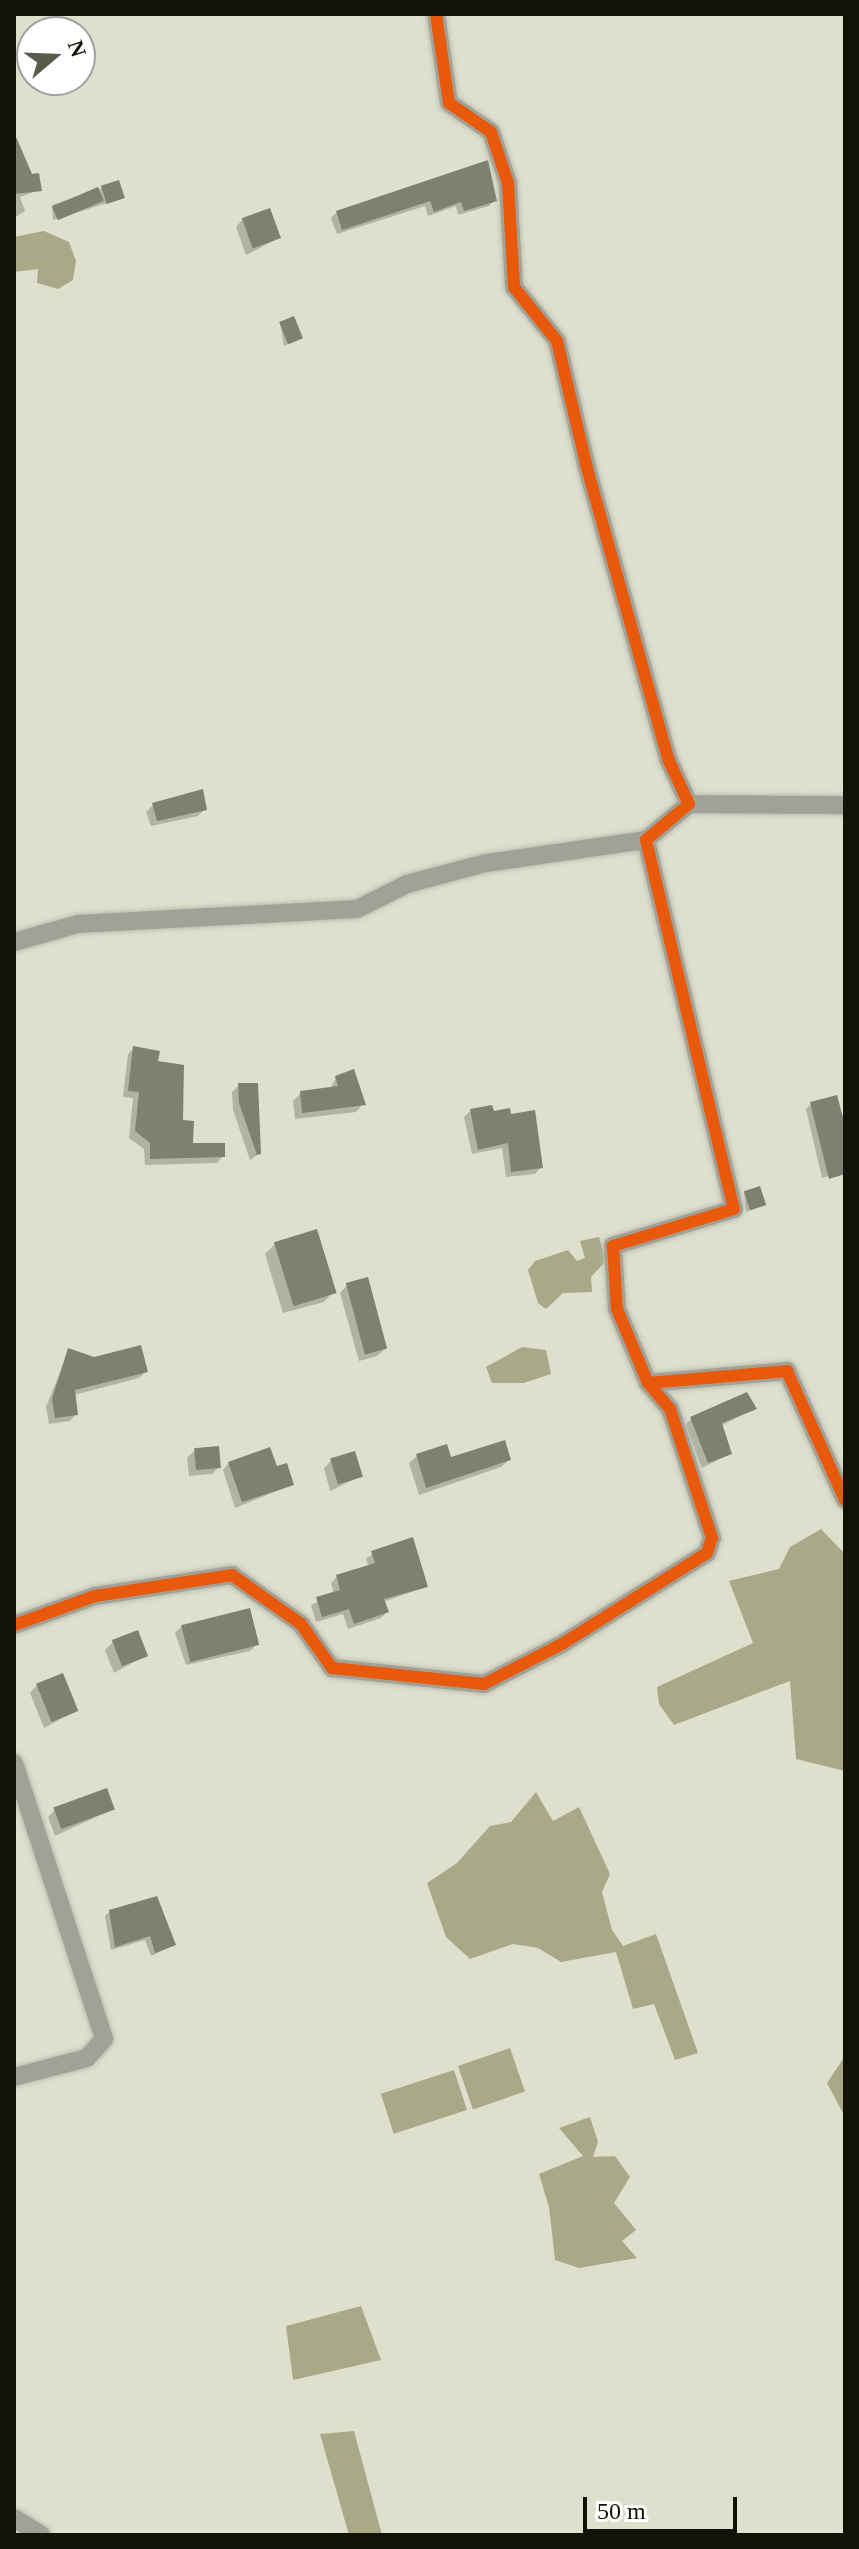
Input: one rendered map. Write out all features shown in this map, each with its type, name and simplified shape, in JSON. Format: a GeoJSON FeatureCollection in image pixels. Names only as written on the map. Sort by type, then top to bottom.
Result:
{"type":"FeatureCollection","features":[{"type":"Feature","properties":{"kind":"street"},"geometry":{"type":"LineString","coordinates":[[436,14],[449,103],[491,132],[508,183],[514,287],[557,341],[669,761],[689,804]]}},
{"type":"Feature","properties":{"kind":"street"},"geometry":{"type":"LineString","coordinates":[[14,942],[78,924],[357,909],[407,884],[486,863],[646,840],[689,804],[845,805]]}},
{"type":"Feature","properties":{"kind":"street"},"geometry":{"type":"LineString","coordinates":[[14,1625],[95,1596],[232,1575],[301,1624],[332,1668],[484,1684],[562,1644],[707,1553],[712,1538],[670,1409],[648,1383],[617,1309],[613,1246],[734,1209],[646,840]]}},
{"type":"Feature","properties":{"kind":"street"},"geometry":{"type":"LineString","coordinates":[[648,1383],[787,1371],[845,1500]]}},
{"type":"Feature","properties":{"kind":"street"},"geometry":{"type":"LineString","coordinates":[[14,1763],[104,2039],[87,2058],[14,2077]]}},
{"type":"Feature","properties":{"kind":"street"},"geometry":{"type":"LineString","coordinates":[[14,2518],[41,2535]]}},
{"type":"Feature","properties":{"kind":"shaded area"},"geometry":{"type":"Polygon","coordinates":[[[44,231],[69,242],[76,261],[73,280],[58,289],[37,283],[38,269],[14,272],[14,237],[44,231]]]}},
{"type":"Feature","properties":{"kind":"shaded area"},"geometry":{"type":"Polygon","coordinates":[[[599,1237],[606,1261],[591,1277],[592,1292],[563,1293],[546,1309],[538,1303],[528,1270],[535,1261],[568,1250],[577,1261],[585,1258],[580,1241],[599,1237]]]}},
{"type":"Feature","properties":{"kind":"shaded area"},"geometry":{"type":"Polygon","coordinates":[[[522,1347],[546,1350],[551,1374],[524,1383],[492,1383],[486,1367],[522,1347]]]}},
{"type":"Feature","properties":{"kind":"shaded area"},"geometry":{"type":"Polygon","coordinates":[[[821,1529],[845,1554],[845,1771],[796,1759],[790,1681],[674,1725],[659,1704],[657,1687],[753,1643],[729,1581],[779,1569],[790,1547],[821,1529]]]}},
{"type":"Feature","properties":{"kind":"shaded area"},"geometry":{"type":"Polygon","coordinates":[[[536,1792],[553,1821],[579,1807],[610,1874],[602,1892],[612,1930],[623,1946],[656,1934],[698,2053],[675,2060],[654,2004],[633,2009],[616,1952],[561,1962],[538,1948],[513,1944],[470,1959],[446,1937],[427,1883],[457,1863],[490,1826],[511,1822],[536,1792]]]}},
{"type":"Feature","properties":{"kind":"shaded area"},"geometry":{"type":"Polygon","coordinates":[[[510,2048],[525,2091],[473,2109],[458,2066],[510,2048]]]}},
{"type":"Feature","properties":{"kind":"shaded area"},"geometry":{"type":"Polygon","coordinates":[[[845,2056],[845,2117],[827,2083],[845,2056]]]}},
{"type":"Feature","properties":{"kind":"shaded area"},"geometry":{"type":"Polygon","coordinates":[[[454,2070],[467,2110],[394,2134],[381,2094],[454,2070]]]}},
{"type":"Feature","properties":{"kind":"shaded area"},"geometry":{"type":"Polygon","coordinates":[[[590,2117],[598,2142],[593,2157],[615,2156],[630,2177],[614,2203],[636,2230],[622,2241],[637,2258],[579,2268],[555,2260],[549,2207],[539,2174],[583,2156],[559,2128],[590,2117]]]}},
{"type":"Feature","properties":{"kind":"shaded area"},"geometry":{"type":"Polygon","coordinates":[[[361,2306],[381,2360],[293,2380],[286,2326],[361,2306]]]}},
{"type":"Feature","properties":{"kind":"shaded area"},"geometry":{"type":"Polygon","coordinates":[[[354,2431],[382,2535],[349,2535],[320,2434],[354,2431]]]}},
{"type":"Feature","properties":{"kind":"building"},"geometry":{"type":"Polygon","coordinates":[[[14,132],[32,174],[39,173],[42,191],[14,194],[14,132]]]}},
{"type":"Feature","properties":{"kind":"building"},"geometry":{"type":"Polygon","coordinates":[[[488,160],[497,201],[464,211],[461,202],[434,212],[430,201],[342,230],[336,211],[488,160]]]}},
{"type":"Feature","properties":{"kind":"building"},"geometry":{"type":"Polygon","coordinates":[[[119,180],[125,198],[107,204],[101,186],[119,180]]]}},
{"type":"Feature","properties":{"kind":"building"},"geometry":{"type":"Polygon","coordinates":[[[98,187],[104,201],[58,220],[52,207],[98,187]]]}},
{"type":"Feature","properties":{"kind":"building"},"geometry":{"type":"Polygon","coordinates":[[[270,208],[281,238],[253,248],[242,218],[270,208]]]}},
{"type":"Feature","properties":{"kind":"building"},"geometry":{"type":"Polygon","coordinates":[[[294,316],[303,338],[288,344],[279,322],[294,316]]]}},
{"type":"Feature","properties":{"kind":"building"},"geometry":{"type":"Polygon","coordinates":[[[203,789],[207,810],[157,821],[152,803],[203,789]]]}},
{"type":"Feature","properties":{"kind":"building"},"geometry":{"type":"Polygon","coordinates":[[[133,1046],[160,1051],[158,1061],[184,1065],[183,1120],[194,1121],[193,1143],[225,1143],[225,1157],[150,1159],[150,1143],[135,1131],[139,1092],[128,1091],[133,1046]]]}},
{"type":"Feature","properties":{"kind":"building"},"geometry":{"type":"Polygon","coordinates":[[[354,1069],[366,1105],[302,1113],[300,1091],[338,1086],[335,1076],[354,1069]]]}},
{"type":"Feature","properties":{"kind":"building"},"geometry":{"type":"Polygon","coordinates":[[[238,1083],[258,1083],[261,1154],[257,1155],[239,1103],[238,1083]]]}},
{"type":"Feature","properties":{"kind":"building"},"geometry":{"type":"Polygon","coordinates":[[[837,1095],[845,1125],[845,1174],[829,1179],[810,1102],[837,1095]]]}},
{"type":"Feature","properties":{"kind":"building"},"geometry":{"type":"Polygon","coordinates":[[[492,1105],[494,1111],[510,1108],[511,1114],[535,1110],[543,1168],[511,1172],[508,1143],[478,1150],[470,1109],[492,1105]]]}},
{"type":"Feature","properties":{"kind":"building"},"geometry":{"type":"Polygon","coordinates":[[[760,1186],[766,1205],[750,1210],[744,1191],[760,1186]]]}},
{"type":"Feature","properties":{"kind":"building"},"geometry":{"type":"Polygon","coordinates":[[[317,1229],[337,1293],[294,1306],[274,1242],[317,1229]]]}},
{"type":"Feature","properties":{"kind":"building"},"geometry":{"type":"Polygon","coordinates":[[[368,1277],[387,1348],[365,1354],[346,1283],[368,1277]]]}},
{"type":"Feature","properties":{"kind":"building"},"geometry":{"type":"Polygon","coordinates":[[[141,1345],[148,1372],[75,1390],[78,1415],[55,1418],[52,1399],[68,1348],[94,1357],[141,1345]]]}},
{"type":"Feature","properties":{"kind":"building"},"geometry":{"type":"Polygon","coordinates":[[[747,1392],[757,1409],[722,1423],[732,1454],[708,1463],[690,1417],[747,1392]]]}},
{"type":"Feature","properties":{"kind":"building"},"geometry":{"type":"Polygon","coordinates":[[[505,1440],[511,1460],[426,1488],[416,1454],[447,1444],[451,1457],[505,1440]]]}},
{"type":"Feature","properties":{"kind":"building"},"geometry":{"type":"Polygon","coordinates":[[[219,1446],[221,1468],[196,1470],[194,1448],[219,1446]]]}},
{"type":"Feature","properties":{"kind":"building"},"geometry":{"type":"Polygon","coordinates":[[[270,1447],[277,1466],[287,1463],[294,1485],[242,1502],[228,1462],[270,1447]]]}},
{"type":"Feature","properties":{"kind":"building"},"geometry":{"type":"Polygon","coordinates":[[[355,1451],[363,1477],[338,1484],[330,1459],[355,1451]]]}},
{"type":"Feature","properties":{"kind":"building"},"geometry":{"type":"Polygon","coordinates":[[[413,1537],[428,1587],[384,1599],[389,1612],[354,1624],[349,1609],[322,1617],[316,1597],[340,1590],[336,1575],[375,1563],[371,1551],[413,1537]]]}},
{"type":"Feature","properties":{"kind":"building"},"geometry":{"type":"Polygon","coordinates":[[[250,1608],[259,1645],[190,1662],[181,1625],[250,1608]]]}},
{"type":"Feature","properties":{"kind":"building"},"geometry":{"type":"Polygon","coordinates":[[[138,1630],[148,1656],[122,1666],[112,1640],[138,1630]]]}},
{"type":"Feature","properties":{"kind":"building"},"geometry":{"type":"Polygon","coordinates":[[[63,1673],[78,1711],[51,1722],[36,1684],[63,1673]]]}},
{"type":"Feature","properties":{"kind":"building"},"geometry":{"type":"Polygon","coordinates":[[[107,1788],[115,1810],[61,1829],[53,1807],[107,1788]]]}},
{"type":"Feature","properties":{"kind":"building"},"geometry":{"type":"Polygon","coordinates":[[[157,1896],[176,1945],[155,1953],[150,1936],[115,1947],[109,1910],[157,1896]]]}},
{"type":"Feature","properties":{"kind":"cycle path"},"geometry":{"type":"LineString","coordinates":[[436,14],[449,103],[491,132],[508,183],[514,287],[557,341],[587,468],[669,761],[689,804],[646,840],[734,1209],[613,1246],[617,1309],[648,1383],[787,1371],[845,1500]]}},
{"type":"Feature","properties":{"kind":"cycle path"},"geometry":{"type":"LineString","coordinates":[[14,1625],[95,1596],[232,1575],[301,1624],[332,1668],[484,1684],[562,1644],[707,1553],[712,1538],[670,1409],[648,1383]]}}]}
